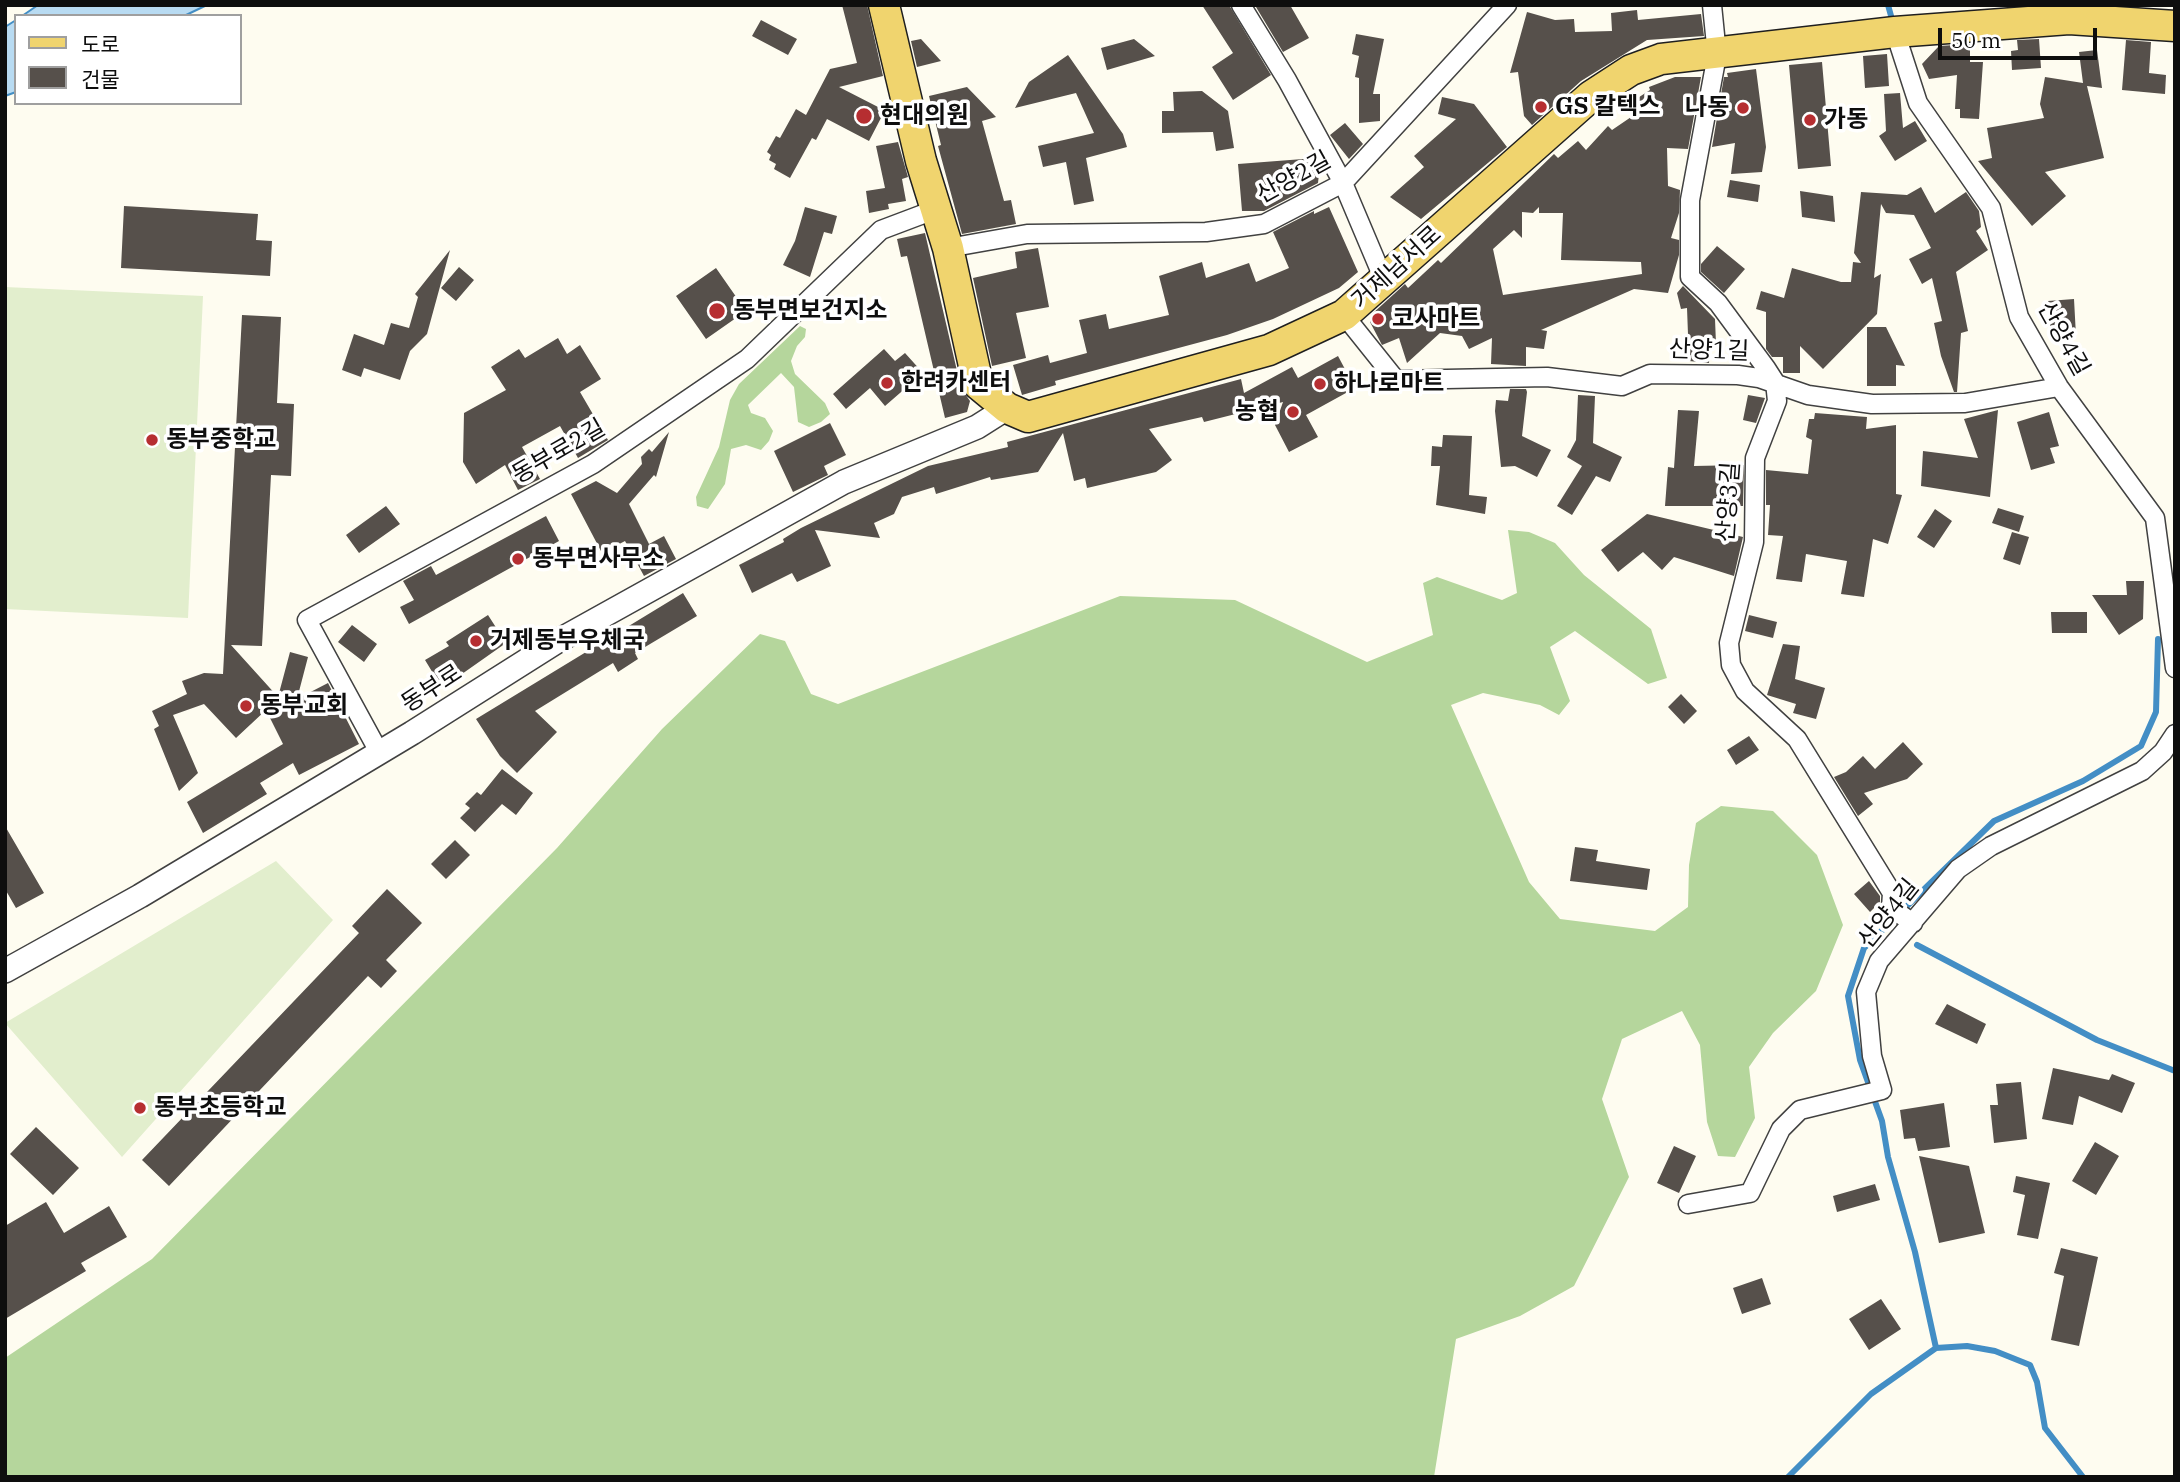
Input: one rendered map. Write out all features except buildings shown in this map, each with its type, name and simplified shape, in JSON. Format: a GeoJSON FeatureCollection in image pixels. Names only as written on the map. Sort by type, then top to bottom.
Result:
{"type":"FeatureCollection","features":[{"type":"Feature","properties":{"kind":"main road","name":"거제남서로"},"geometry":{"type":"LineString","coordinates":[[884,5],[934,210],[948,248],[978,384],[1007,408],[1028,417],[1269,350],[1344,315],[1591,96],[1631,70],[1661,59],[1717,55],[1895,32],[2069,19],[2175,26]]}},
{"type":"Feature","properties":{"kind":"street"},"geometry":{"type":"LineString","coordinates":[[1241,5],[1287,80],[1343,183],[1384,280]]}},
{"type":"Feature","properties":{"kind":"street","name":"산양2길"},"geometry":{"type":"LineString","coordinates":[[948,248],[1027,234],[1206,232],[1264,224],[1343,183],[1507,5]]}},
{"type":"Feature","properties":{"kind":"street"},"geometry":{"type":"LineString","coordinates":[[1712,5],[1717,55],[1690,200],[1690,277],[1718,303],[1775,383]]}},
{"type":"Feature","properties":{"kind":"street","name":"산양4길"},"geometry":{"type":"LineString","coordinates":[[1895,32],[1918,103],[1992,208],[2019,317],[2059,387],[2155,518],[2175,668]]}},
{"type":"Feature","properties":{"kind":"street","name":"동부로2길"},"geometry":{"type":"LineString","coordinates":[[379,752],[307,620],[593,464],[747,359],[881,230],[934,210]]}},
{"type":"Feature","properties":{"kind":"street","name":"산양1길"},"geometry":{"type":"LineString","coordinates":[[1344,315],[1396,380],[1547,377],[1622,386],[1650,374],[1738,375],[1775,383],[1808,395],[1872,404],[1965,403],[2059,387]]}},
{"type":"Feature","properties":{"kind":"street","name":"산양3길"},"geometry":{"type":"LineString","coordinates":[[1775,383],[1777,401],[1755,458],[1754,542],[1729,643],[1731,665],[1745,691],[1797,739],[1892,893],[1891,908],[1913,923]]}},
{"type":"Feature","properties":{"kind":"street","name":"동부로"},"geometry":{"type":"LineString","coordinates":[[5,971],[140,896],[556,642],[832,489],[977,426],[1007,408]]}},
{"type":"Feature","properties":{"kind":"street","name":"산양4길"},"geometry":{"type":"LineString","coordinates":[[1688,1204],[1750,1193],[1781,1129],[1800,1110],[1882,1090],[1872,1056],[1866,992],[1879,961],[1958,869],[1991,846],[2142,771],[2163,752],[2175,734]]}},
{"type":"Feature","properties":{"kind":"green space"},"geometry":{"type":"Polygon","coordinates":[[[5,287],[203,296],[188,618],[5,609],[5,287]]]}},
{"type":"Feature","properties":{"kind":"green space"},"geometry":{"type":"Polygon","coordinates":[[[800,326],[806,329],[805,337],[797,346],[791,361],[795,374],[825,403],[830,414],[809,427],[798,422],[794,387],[781,373],[748,405],[751,413],[765,418],[773,431],[769,441],[761,450],[746,445],[731,449],[725,484],[708,509],[697,506],[696,497],[719,447],[730,400],[739,384],[800,326]]]}},
{"type":"Feature","properties":{"kind":"green space"},"geometry":{"type":"Polygon","coordinates":[[[1508,530],[1529,532],[1555,543],[1584,575],[1651,629],[1667,678],[1648,684],[1575,631],[1550,647],[1570,701],[1559,715],[1540,705],[1483,693],[1451,705],[1529,882],[1560,919],[1655,931],[1688,907],[1689,865],[1696,823],[1721,806],[1773,811],[1817,855],[1843,925],[1816,991],[1773,1033],[1749,1067],[1755,1118],[1735,1157],[1718,1156],[1707,1122],[1700,1045],[1682,1011],[1622,1039],[1602,1099],[1629,1177],[1574,1286],[1520,1316],[1456,1339],[1434,1477],[5,1477],[5,1358],[152,1259],[557,848],[662,729],[760,634],[785,641],[811,694],[838,704],[1120,596],[1235,600],[1367,662],[1433,635],[1423,583],[1437,577],[1502,600],[1517,593],[1508,530]]]}},
{"type":"Feature","properties":{"kind":"green space"},"geometry":{"type":"Polygon","coordinates":[[[276,861],[333,920],[122,1157],[5,1023],[276,861]]]}},
{"type":"Feature","properties":{"kind":"water"},"geometry":{"type":"Polygon","coordinates":[[[38,5],[207,5],[188,14],[25,14],[38,5]]]}},
{"type":"Feature","properties":{"kind":"water"},"geometry":{"type":"Polygon","coordinates":[[[14,21],[14,93],[5,96],[5,27],[14,21]]]}},
{"type":"Feature","properties":{"kind":"waterway"},"geometry":{"type":"LineString","coordinates":[[1888,5],[1893,23]]}},
{"type":"Feature","properties":{"kind":"waterway"},"geometry":{"type":"LineString","coordinates":[[1788,1477],[1871,1394],[1936,1348],[1915,1252],[1888,1157],[1882,1121],[1860,1060],[1848,996],[1864,948],[1994,821],[2083,781],[2141,746],[2156,712],[2158,639]]}},
{"type":"Feature","properties":{"kind":"waterway"},"geometry":{"type":"LineString","coordinates":[[1917,945],[2097,1040],[2175,1071]]}},
{"type":"Feature","properties":{"kind":"waterway"},"geometry":{"type":"LineString","coordinates":[[1936,1348],[1967,1346],[1995,1351],[2030,1365],[2037,1382],[2045,1428],[2083,1477]]}},
{"type":"Feature","properties":{"kind":"place","name":"GS 칼텍스"},"geometry":{"type":"Point","coordinates":[1541,107]}},
{"type":"Feature","properties":{"kind":"place","name":"나동"},"geometry":{"type":"Point","coordinates":[1743,108]}},
{"type":"Feature","properties":{"kind":"place","name":"현대의원"},"geometry":{"type":"Point","coordinates":[864,116]}},
{"type":"Feature","properties":{"kind":"place","name":"가동"},"geometry":{"type":"Point","coordinates":[1810,120]}},
{"type":"Feature","properties":{"kind":"place","name":"동부면보건지소"},"geometry":{"type":"Point","coordinates":[717,311]}},
{"type":"Feature","properties":{"kind":"place","name":"코사마트"},"geometry":{"type":"Point","coordinates":[1378,319]}},
{"type":"Feature","properties":{"kind":"place","name":"한려카센터"},"geometry":{"type":"Point","coordinates":[887,383]}},
{"type":"Feature","properties":{"kind":"place","name":"하나로마트"},"geometry":{"type":"Point","coordinates":[1320,384]}},
{"type":"Feature","properties":{"kind":"place","name":"농협"},"geometry":{"type":"Point","coordinates":[1293,412]}},
{"type":"Feature","properties":{"kind":"place","name":"동부중학교"},"geometry":{"type":"Point","coordinates":[152,440]}},
{"type":"Feature","properties":{"kind":"place","name":"동부면사무소"},"geometry":{"type":"Point","coordinates":[518,559]}},
{"type":"Feature","properties":{"kind":"place","name":"거제동부우체국"},"geometry":{"type":"Point","coordinates":[476,641]}},
{"type":"Feature","properties":{"kind":"place","name":"동부교회"},"geometry":{"type":"Point","coordinates":[246,706]}},
{"type":"Feature","properties":{"kind":"place","name":"동부초등학교"},"geometry":{"type":"Point","coordinates":[140,1108]}}]}
